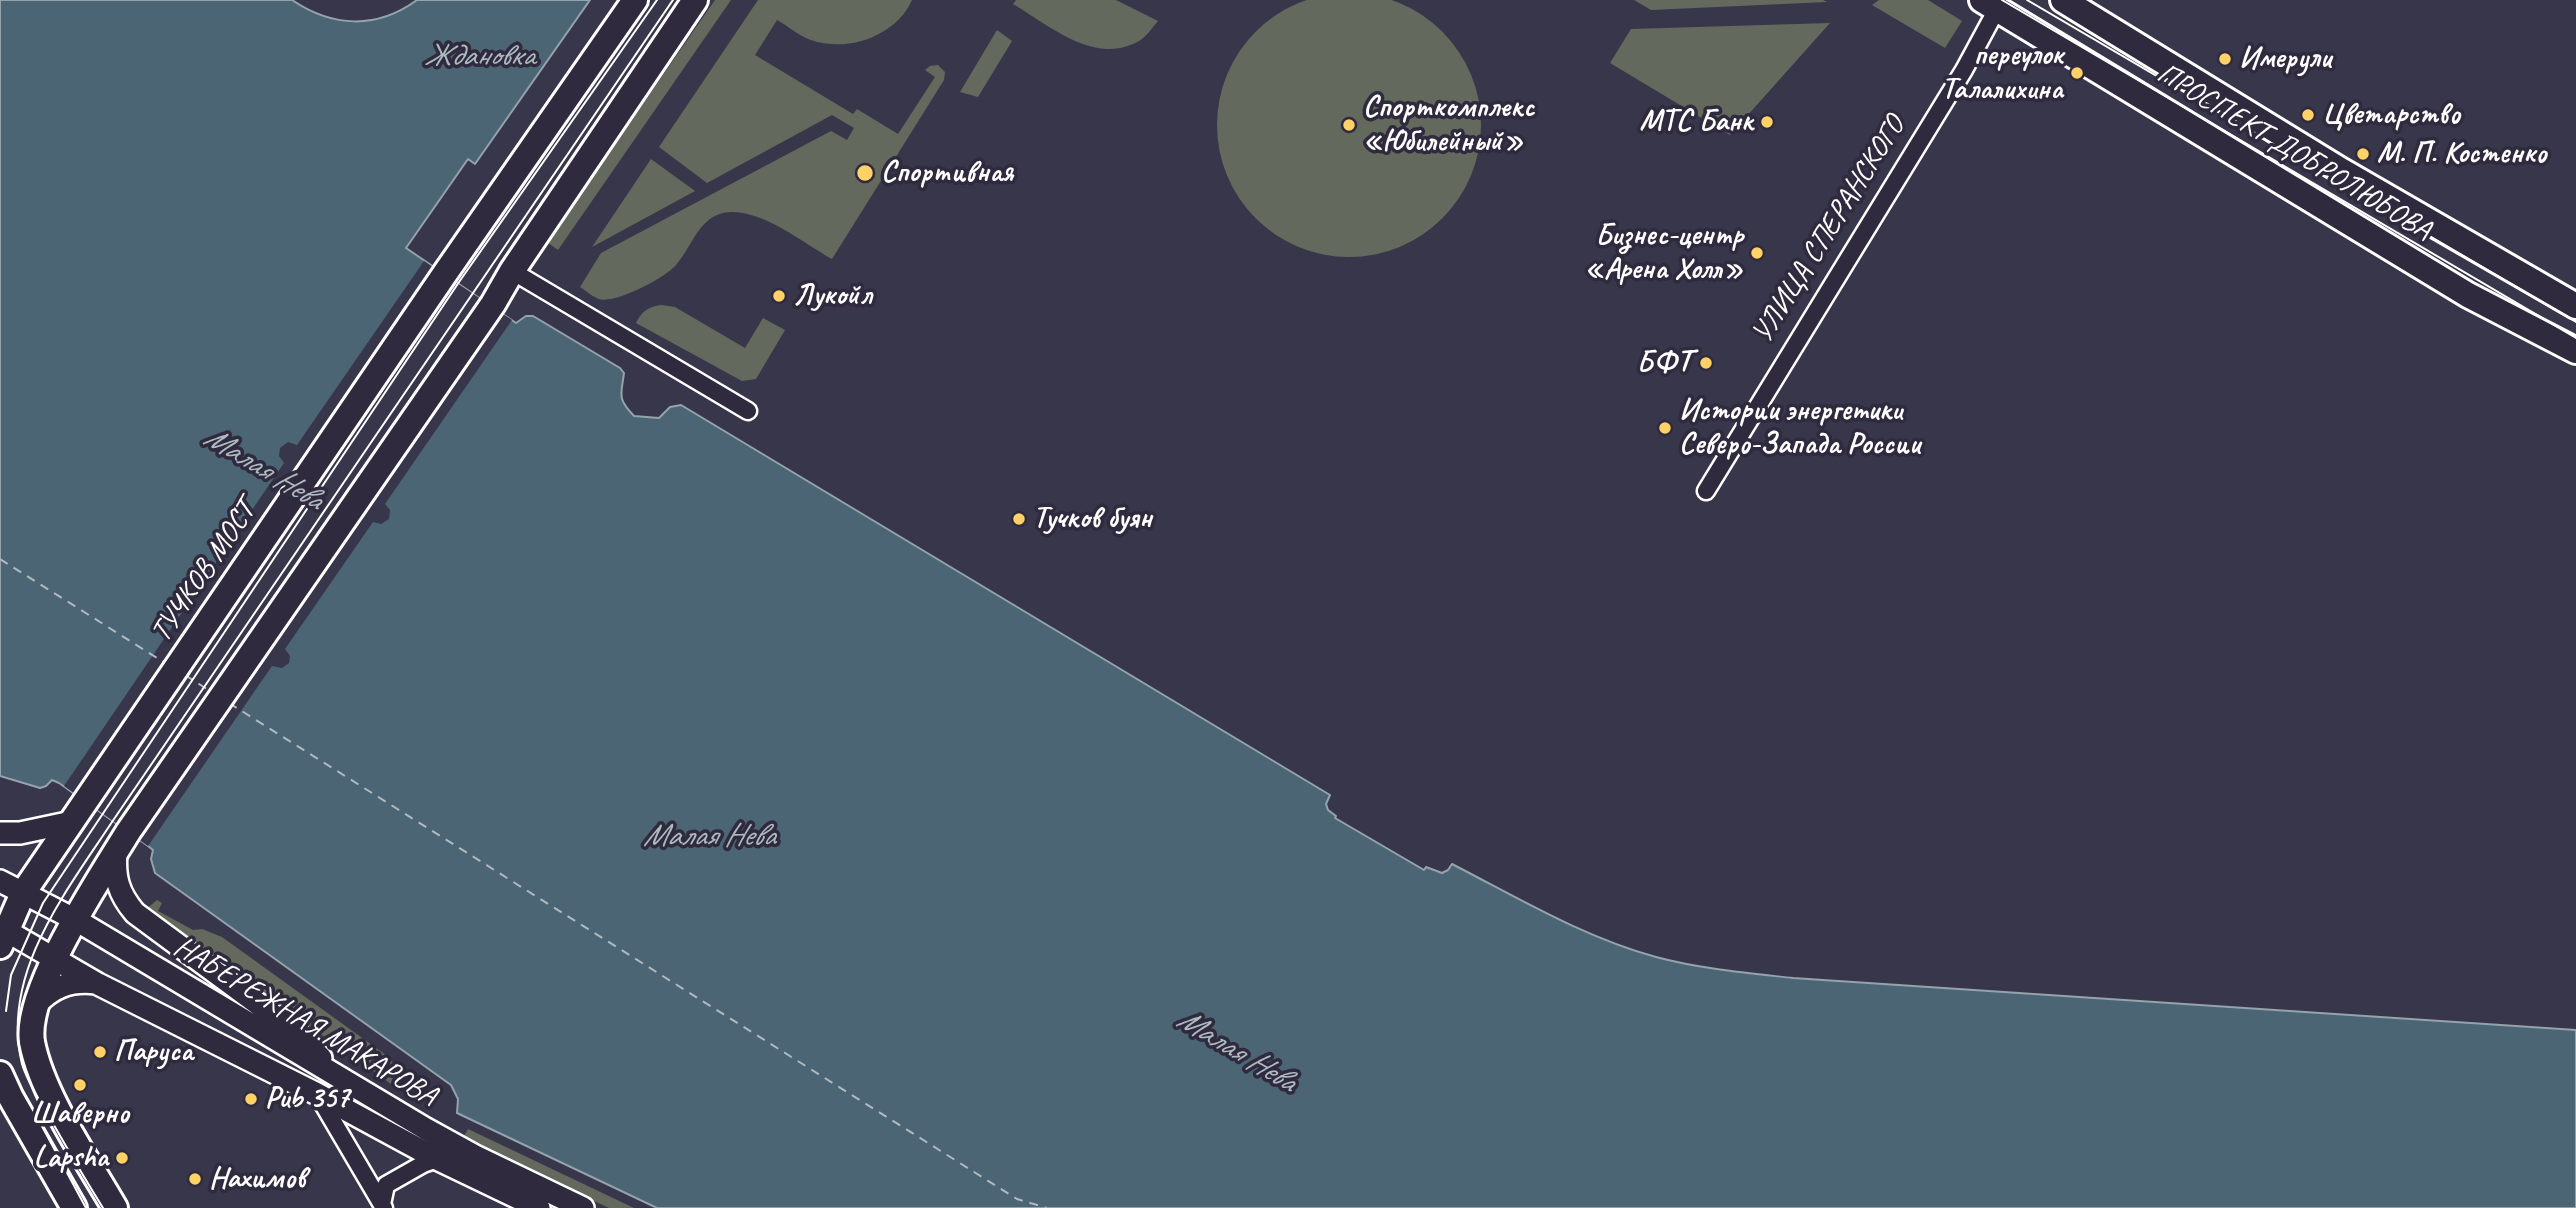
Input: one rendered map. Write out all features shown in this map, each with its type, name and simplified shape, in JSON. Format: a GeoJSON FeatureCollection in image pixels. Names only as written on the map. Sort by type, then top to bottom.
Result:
{"type":"FeatureCollection","features":[{"type":"Feature","properties":{"kind":"main road","name":"ТУЧКОВ МОСТ"},"geometry":{"type":"LineString","coordinates":[[2,934],[23,893],[446,272],[635,0]]}},
{"type":"Feature","properties":{"kind":"main road"},"geometry":{"type":"LineString","coordinates":[[115,1208],[48,1090],[32,1040],[31,1023],[42,985],[122,842],[493,304],[512,271],[695,0]]}},
{"type":"Feature","properties":{"kind":"main road","name":"ПРОСПЕКТ ДОБРОЛЮБОВА"},"geometry":{"type":"LineString","coordinates":[[2063,0],[2342,171],[2576,306]]}},
{"type":"Feature","properties":{"kind":"main road","name":"ПРОСПЕКТ ДОБРОЛЮБОВА"},"geometry":{"type":"LineString","coordinates":[[1994,3],[2468,295],[2576,351]]}},
{"type":"Feature","properties":{"kind":"main road"},"geometry":{"type":"LineString","coordinates":[[0,833],[20,833],[78,813]]}},
{"type":"Feature","properties":{"kind":"main road"},"geometry":{"type":"LineString","coordinates":[[122,842],[116,882],[125,901],[135,913],[296,1032],[339,1078]]}},
{"type":"Feature","properties":{"kind":"main road","name":"НАБЕРЕЖНАЯ МАКАРОВА"},"geometry":{"type":"LineString","coordinates":[[0,881],[76,920],[339,1078],[475,1156],[583,1208]]}},
{"type":"Feature","properties":{"kind":"main road","name":"НАБЕРЕЖНАЯ МАКАРОВА"},"geometry":{"type":"LineString","coordinates":[[2,934],[317,1094],[437,1159],[539,1208]]}},
{"type":"Feature","properties":{"kind":"main road"},"geometry":{"type":"LineString","coordinates":[[35,1006],[63,985],[84,982],[98,984]]}},
{"type":"Feature","properties":{"kind":"main road"},"geometry":{"type":"LineString","coordinates":[[0,1074],[6,1101],[74,1208]]}},
{"type":"Feature","properties":{"kind":"street","name":"УЛИЦА СПЕРАНСКОГО"},"geometry":{"type":"LineString","coordinates":[[1706,491],[1964,70],[1994,3]]}},
{"type":"Feature","properties":{"kind":"street"},"geometry":{"type":"LineString","coordinates":[[512,271],[748,411]]}},
{"type":"Feature","properties":{"kind":"street"},"geometry":{"type":"LineString","coordinates":[[317,1094],[383,1206]]}},
{"type":"Feature","properties":{"kind":"street"},"geometry":{"type":"LineString","coordinates":[[383,1206],[386,1185],[437,1159]]}},
{"type":"Feature","properties":{"kind":"green space","name":"Спорткомплекс «Юбилейный»"},"geometry":{"type":"Polygon","coordinates":[[[1349,-7],[1375,-5],[1411,8],[1433,23],[1451,41],[1471,74],[1479,99],[1479,151],[1466,187],[1451,209],[1433,227],[1400,247],[1375,255],[1349,257],[1323,255],[1287,242],[1265,227],[1247,209],[1227,176],[1219,151],[1217,125],[1219,99],[1232,63],[1247,41],[1265,23],[1298,3],[1323,-5],[1349,-7]]]}},
{"type":"Feature","properties":{"kind":"green space"},"geometry":{"type":"Polygon","coordinates":[[[715,0],[731,0],[558,250],[547,242],[715,0]]]}},
{"type":"Feature","properties":{"kind":"green space"},"geometry":{"type":"Polygon","coordinates":[[[758,0],[912,0],[895,23],[883,32],[855,43],[811,40],[777,20],[755,55],[853,114],[857,109],[898,134],[935,77],[925,70],[938,65],[945,72],[944,80],[832,259],[771,222],[744,213],[731,212],[711,218],[704,224],[676,265],[662,277],[616,298],[606,300],[594,297],[580,287],[601,253],[831,131],[847,140],[854,128],[832,115],[707,183],[659,147],[758,0]]]}},
{"type":"Feature","properties":{"kind":"green space"},"geometry":{"type":"Polygon","coordinates":[[[1016,0],[1116,0],[1158,21],[1139,41],[1106,49],[1073,40],[1058,32],[1013,4],[1016,0]]]}},
{"type":"Feature","properties":{"kind":"green space"},"geometry":{"type":"Polygon","coordinates":[[[1634,0],[1823,0],[1827,2],[1651,10],[1634,0]]]}},
{"type":"Feature","properties":{"kind":"green space"},"geometry":{"type":"Polygon","coordinates":[[[1879,0],[1928,0],[1962,21],[1945,48],[1872,5],[1879,0]]]}},
{"type":"Feature","properties":{"kind":"green space"},"geometry":{"type":"Polygon","coordinates":[[[1830,23],[1730,135],[1610,63],[1631,29],[1830,23]]]}},
{"type":"Feature","properties":{"kind":"green space"},"geometry":{"type":"Polygon","coordinates":[[[997,30],[1012,41],[978,97],[960,92],[997,30]]]}},
{"type":"Feature","properties":{"kind":"green space"},"geometry":{"type":"Polygon","coordinates":[[[651,159],[695,191],[592,247],[651,159]]]}},
{"type":"Feature","properties":{"kind":"green space"},"geometry":{"type":"Polygon","coordinates":[[[661,305],[675,307],[745,348],[763,318],[785,330],[756,379],[742,381],[636,323],[646,310],[661,305]]]}},
{"type":"Feature","properties":{"kind":"green space"},"geometry":{"type":"Polygon","coordinates":[[[157,900],[162,903],[158,911],[193,930],[202,929],[222,937],[390,1058],[398,1073],[394,1086],[145,910],[157,900]]]}},
{"type":"Feature","properties":{"kind":"green space"},"geometry":{"type":"Polygon","coordinates":[[[468,1129],[634,1208],[609,1208],[480,1147],[464,1136],[468,1129]]]}},
{"type":"Feature","properties":{"kind":"water","name":"Малая Нева"},"geometry":{"type":"Polygon","coordinates":[[[0,0],[292,0],[323,16],[354,21],[386,16],[417,0],[590,0],[475,164],[468,159],[406,248],[516,323],[526,316],[533,316],[620,368],[624,373],[621,392],[623,401],[634,416],[659,418],[670,407],[681,405],[1330,795],[1326,804],[1335,818],[1424,870],[1426,867],[1442,873],[1452,864],[1552,916],[1630,949],[1690,965],[1793,978],[2576,1030],[2576,1208],[657,1208],[457,1113],[458,1099],[451,1085],[155,873],[151,859],[153,850],[148,846],[59,783],[52,780],[40,788],[0,776],[0,0]]]}},
{"type":"Feature","properties":{"kind":"pier"},"geometry":{"type":"Polygon","coordinates":[[[424,261],[512,320],[385,504],[390,510],[389,519],[381,524],[373,522],[285,649],[290,656],[289,663],[282,668],[272,666],[148,846],[64,786],[185,608],[181,600],[182,592],[189,587],[198,589],[284,463],[279,456],[280,448],[288,442],[297,445],[424,261]]]}},
{"type":"Feature","properties":{"kind":"ferry route"},"geometry":{"type":"LineString","coordinates":[[0,559],[165,663]]}},
{"type":"Feature","properties":{"kind":"ferry route"},"geometry":{"type":"LineString","coordinates":[[185,675],[210,691]]}},
{"type":"Feature","properties":{"kind":"ferry route"},"geometry":{"type":"LineString","coordinates":[[229,703],[1017,1199],[1047,1208]]}},
{"type":"Feature","properties":{"kind":"tram line"},"geometry":{"type":"LineString","coordinates":[[6,1011],[11,975],[43,903],[459,282],[657,0]]}},
{"type":"Feature","properties":{"kind":"tram line"},"geometry":{"type":"LineString","coordinates":[[103,1208],[35,1093],[22,1064],[18,1031],[20,998],[29,966],[42,936],[75,877],[112,822],[673,0]]}},
{"type":"Feature","properties":{"kind":"tram line"},"geometry":{"type":"LineString","coordinates":[[2002,0],[2576,338]]}},
{"type":"Feature","properties":{"kind":"tram line"},"geometry":{"type":"LineString","coordinates":[[2027,0],[2576,322]]}},
{"type":"Feature","properties":{"kind":"tram line"},"geometry":{"type":"LineString","coordinates":[[22,1089],[86,1208]]}},
{"type":"Feature","properties":{"kind":"place","name":"Имерули"},"geometry":{"type":"Point","coordinates":[2225,59]}},
{"type":"Feature","properties":{"kind":"place","name":"переулок Талалихина"},"geometry":{"type":"Point","coordinates":[2077,73]}},
{"type":"Feature","properties":{"kind":"place","name":"Цветарство"},"geometry":{"type":"Point","coordinates":[2308,115]}},
{"type":"Feature","properties":{"kind":"place","name":"МТС Банк"},"geometry":{"type":"Point","coordinates":[1767,122]}},
{"type":"Feature","properties":{"kind":"place","name":"Спорткомплекс «Юбилейный»"},"geometry":{"type":"Point","coordinates":[1349,125]}},
{"type":"Feature","properties":{"kind":"place","name":"М. П. Костенко"},"geometry":{"type":"Point","coordinates":[2363,154]}},
{"type":"Feature","properties":{"kind":"place","name":"Спортивная"},"geometry":{"type":"Point","coordinates":[865,173]}},
{"type":"Feature","properties":{"kind":"place","name":"Бизнес-центр «Арена Холл»"},"geometry":{"type":"Point","coordinates":[1757,253]}},
{"type":"Feature","properties":{"kind":"place","name":"Лукойл"},"geometry":{"type":"Point","coordinates":[779,296]}},
{"type":"Feature","properties":{"kind":"place","name":"БФТ"},"geometry":{"type":"Point","coordinates":[1706,363]}},
{"type":"Feature","properties":{"kind":"place","name":"Истории энергетики Северо-Запада России"},"geometry":{"type":"Point","coordinates":[1665,428]}},
{"type":"Feature","properties":{"kind":"place","name":"Тучков буян"},"geometry":{"type":"Point","coordinates":[1019,519]}},
{"type":"Feature","properties":{"kind":"place","name":"Паруса"},"geometry":{"type":"Point","coordinates":[100,1052]}},
{"type":"Feature","properties":{"kind":"place","name":"Шаверно"},"geometry":{"type":"Point","coordinates":[80,1085]}},
{"type":"Feature","properties":{"kind":"place","name":"Pub 357"},"geometry":{"type":"Point","coordinates":[251,1099]}},
{"type":"Feature","properties":{"kind":"place","name":"Lapsha"},"geometry":{"type":"Point","coordinates":[122,1158]}},
{"type":"Feature","properties":{"kind":"place","name":"Нахимов"},"geometry":{"type":"Point","coordinates":[195,1179]}},
{"type":"Feature","properties":{"kind":"water label","name":"Ждановка"},"geometry":{"type":"Point","coordinates":[479,57]}}]}
